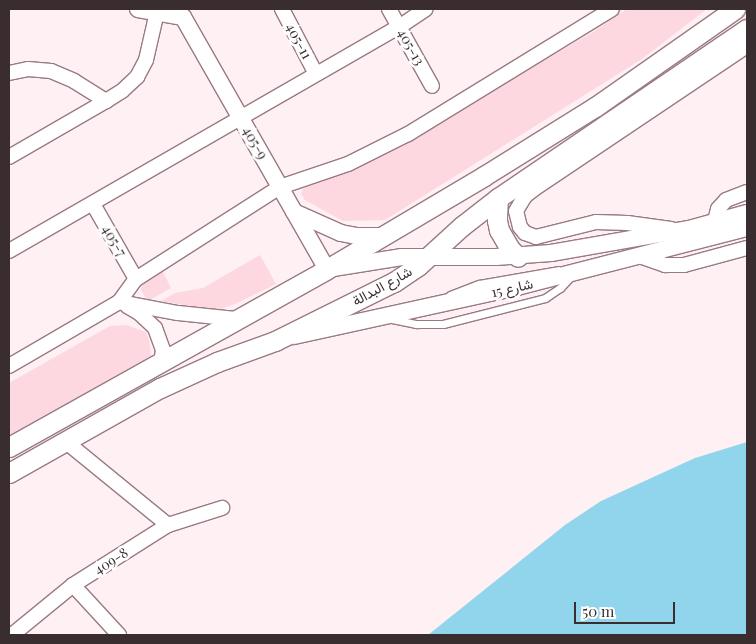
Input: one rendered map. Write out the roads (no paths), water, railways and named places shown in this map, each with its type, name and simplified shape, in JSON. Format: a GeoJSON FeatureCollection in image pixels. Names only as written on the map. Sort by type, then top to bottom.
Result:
{"type":"FeatureCollection","features":[{"type":"Feature","properties":{"kind":"main road"},"geometry":{"type":"LineString","coordinates":[[9,447],[327,269],[595,107],[735,9]]}},
{"type":"Feature","properties":{"kind":"main road","name":"شارع البدالة"},"geometry":{"type":"LineString","coordinates":[[9,473],[65,440],[188,374],[275,341],[394,282],[498,198],[747,29]]}},
{"type":"Feature","properties":{"kind":"main road"},"geometry":{"type":"LineString","coordinates":[[498,198],[497,220],[499,230],[510,249],[518,257]]}},
{"type":"Feature","properties":{"kind":"street"},"geometry":{"type":"LineString","coordinates":[[138,9],[185,13]]}},
{"type":"Feature","properties":{"kind":"street","name":"405-11"},"geometry":{"type":"LineString","coordinates":[[282,9],[316,74]]}},
{"type":"Feature","properties":{"kind":"street","name":"405-13"},"geometry":{"type":"LineString","coordinates":[[390,9],[432,86]]}},
{"type":"Feature","properties":{"kind":"street"},"geometry":{"type":"LineString","coordinates":[[9,251],[93,204],[426,9]]}},
{"type":"Feature","properties":{"kind":"street"},"geometry":{"type":"LineString","coordinates":[[9,366],[120,302],[136,279],[280,187],[348,164],[408,134],[612,9]]}},
{"type":"Feature","properties":{"kind":"street"},"geometry":{"type":"LineString","coordinates":[[11,151],[106,101],[137,77],[146,60],[157,12]]}},
{"type":"Feature","properties":{"kind":"street","name":"405-9"},"geometry":{"type":"LineString","coordinates":[[185,13],[240,118],[327,269]]}},
{"type":"Feature","properties":{"kind":"street"},"geometry":{"type":"LineString","coordinates":[[689,230],[662,229],[627,223],[596,222],[536,237],[525,233],[520,227],[516,211],[525,196],[534,189],[747,46]]}},
{"type":"Feature","properties":{"kind":"street"},"geometry":{"type":"LineString","coordinates":[[9,73],[28,68],[51,71],[74,81],[106,101]]}},
{"type":"Feature","properties":{"kind":"street"},"geometry":{"type":"LineString","coordinates":[[731,252],[720,227],[718,209],[726,200],[747,192]]}},
{"type":"Feature","properties":{"kind":"street","name":"405-7"},"geometry":{"type":"LineString","coordinates":[[93,204],[136,279]]}},
{"type":"Feature","properties":{"kind":"street"},"geometry":{"type":"LineString","coordinates":[[294,212],[341,233],[356,236],[381,236]]}},
{"type":"Feature","properties":{"kind":"street","name":"شارع 15"},"geometry":{"type":"LineString","coordinates":[[275,341],[573,273],[639,256],[720,227],[747,213]]}},
{"type":"Feature","properties":{"kind":"street","name":"شارع 15"},"geometry":{"type":"LineString","coordinates":[[327,269],[377,259],[428,256],[518,257],[636,240],[689,230],[720,227],[747,228]]}},
{"type":"Feature","properties":{"kind":"street"},"geometry":{"type":"LineString","coordinates":[[636,240],[639,256],[656,263],[674,265],[747,248]]}},
{"type":"Feature","properties":{"kind":"street"},"geometry":{"type":"LineString","coordinates":[[120,302],[178,313],[236,319]]}},
{"type":"Feature","properties":{"kind":"street"},"geometry":{"type":"LineString","coordinates":[[120,302],[139,313],[154,328],[163,350],[161,363]]}},
{"type":"Feature","properties":{"kind":"street"},"geometry":{"type":"LineString","coordinates":[[65,440],[168,525]]}},
{"type":"Feature","properties":{"kind":"street","name":"409-8"},"geometry":{"type":"LineString","coordinates":[[12,635],[73,585],[168,525],[222,508]]}},
{"type":"Feature","properties":{"kind":"street"},"geometry":{"type":"LineString","coordinates":[[73,585],[119,635]]}},
{"type":"Feature","properties":{"kind":"lane"},"geometry":{"type":"LineString","coordinates":[[383,317],[416,324],[443,324],[545,298],[560,288],[573,273]]}},
{"type":"Feature","properties":{"kind":"water"},"geometry":{"type":"Polygon","coordinates":[[[747,442],[747,635],[428,635],[565,525],[601,501],[695,458],[747,442]]]}}]}
